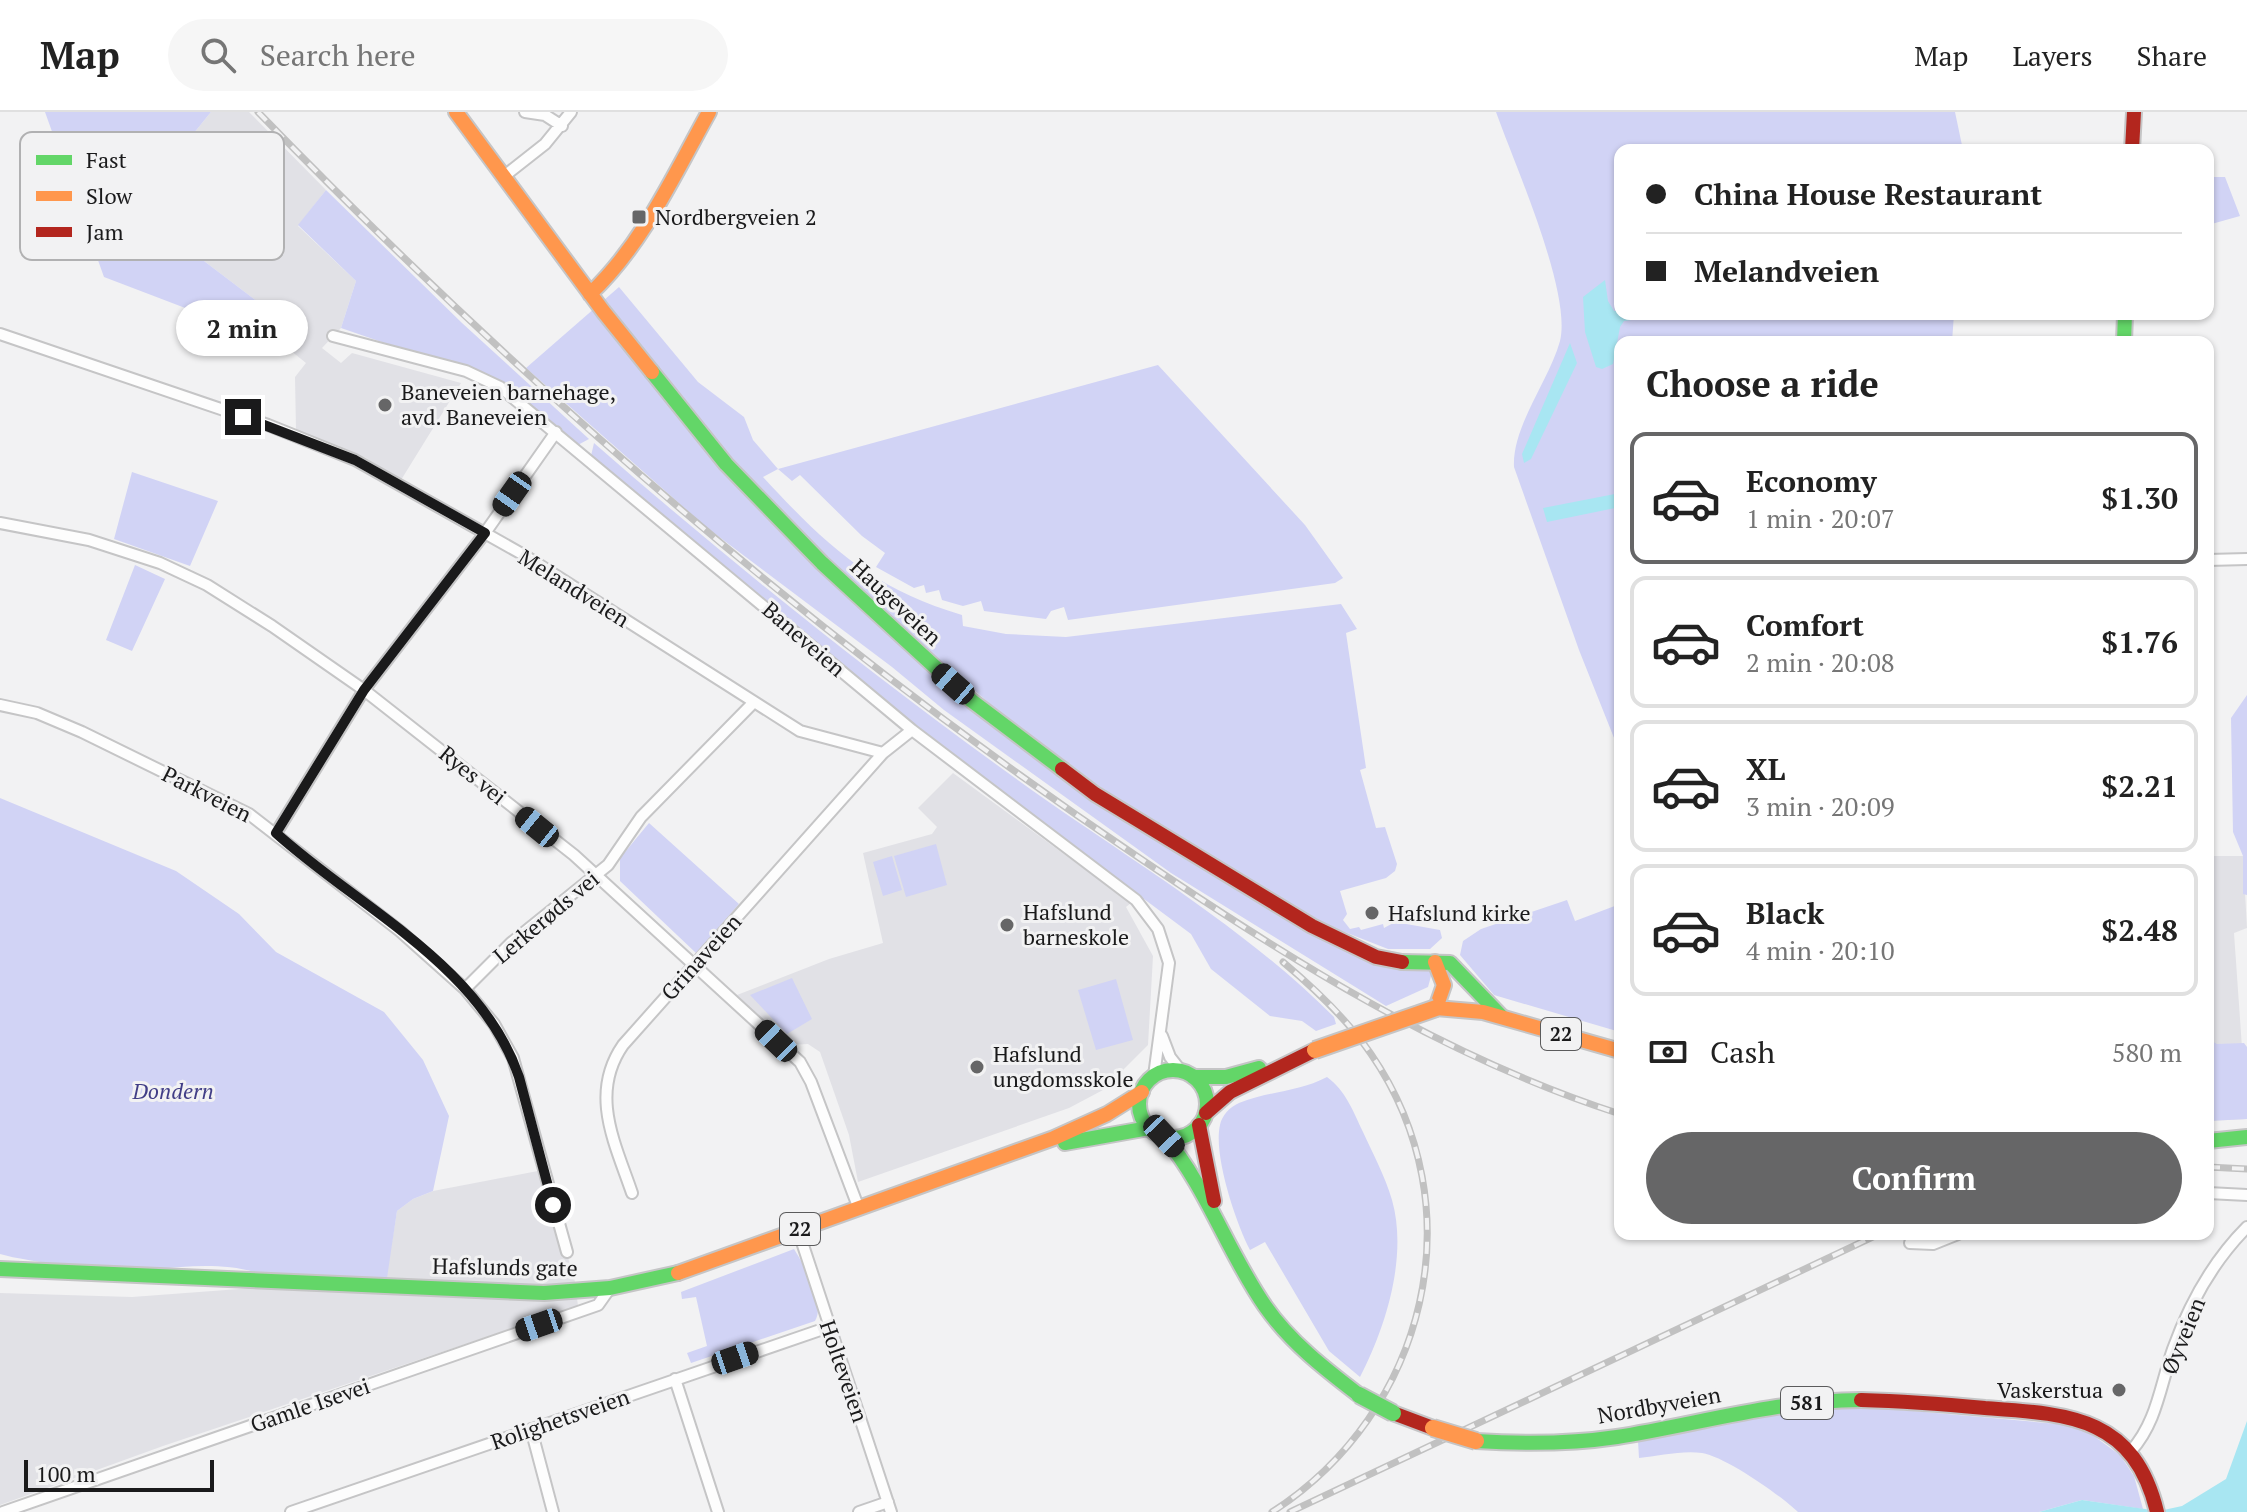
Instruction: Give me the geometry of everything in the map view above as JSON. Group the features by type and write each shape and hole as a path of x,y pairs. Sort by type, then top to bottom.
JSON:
{"main road":[{"name":"Haugeveien","path":"456,112 656,380 777,519 916,652 1014,734 1095,794 1312,926 1376,957 1408,963 1443,961 1454,966 1501,1016"},
{"path":"590,294 611,274 637,235 709,112"},
{"path":"2132,144 2134,112"},
{"path":"1435,962 1442,970 1446,984 1436,1008"},
{"name":"22","path":"1142,1092 1154,1076 1167,1071 1237,1074 1436,1008 1501,1016 1614,1049"},
{"name":"22","path":"1164,1136 1183,1136 1230,1092 1315,1050"},
{"path":"1187,1074 1205,1093 1202,1119"},
{"path":"1142,1092 1140,1111 1149,1128 1164,1136"},
{"name":"Hafslunds gate","path":"0,1269 544,1293 610,1288 670,1276 989,1163 1087,1124 1142,1092"},
{"name":"Nordbyveien","path":"1202,1119 1218,1218"},
{"name":"Hafslunds gate","path":"989,1163 1091,1136 1149,1128"},
{"name":"Nordbyveien","path":"1164,1136 1186,1163 1247,1277 1282,1327 1304,1351 1359,1395 1393,1413 1476,1441 1528,1445 1621,1436 1778,1405 1861,1399 2024,1410 2073,1417 2101,1428 2131,1451 2149,1483 2157,1510"},
{"path":"2214,1140 2247,1137"}],"street":[{"path":"525,112 545,115 562,126"},
{"path":"503,177 537,152 571,112"},
{"name":"Melandveien","path":"0,334 332,450 368,466 485,533 800,731 883,753"},
{"name":"Baneveien","path":"333,336 484,378 556,432 912,730 1136,900 1164,941 1169,963 1162,1036 1154,1076"},
{"path":"276,833 364,690 485,533 556,432"},
{"name":"Ryes vei","path":"0,523 113,547 179,571 235,601 364,690 597,875 804,1068 859,1209"},
{"path":"2214,560 2247,559"},
{"name":"Lerkerøds vei","path":"465,989 522,933 608,865 641,817 754,702"},
{"name":"Parkveien","path":"0,705 37,713 82,732 227,802 276,833 395,927 465,989 494,1024 513,1058 567,1252"},
{"path":"883,753 912,730"},
{"name":"Grinaveien","path":"632,1193 607,1120 607,1077 623,1045 883,753"},
{"path":"1162,1036 1170,1057 1187,1074"},
{"path":"2214,1193 2247,1195"},
{"name":"Øyveien","path":"2131,1451 2151,1425 2173,1349 2212,1270 2247,1227"},
{"name":"Holteveien","path":"798,1230 889,1507"},
{"path":"1910,1243 1933,1244 1943,1240"},
{"name":"Gamle Isevei","path":"3,1512 598,1305 610,1288"},
{"name":"Rolighetsveien","path":"291,1512 829,1327"},
{"path":"675,1379 718,1512"},
{"path":"531,1429 553,1512"},
{"path":"859,1512 889,1507"}],"shaded area":[{"path":"211,112 249,112 269,132 195,132"},
{"path":"284,147 326,190 298,226 356,281 341,328 322,348 341,363 352,353 461,383 401,480 366,458 296,430 295,377 306,363 285,346 288,325 203,260 284,260"},
{"path":"1605,280 1614,320 1631,320 1624,321 1618,336 1614,336 1613,364 1602,369 1596,367 1585,332 1583,297"},
{"path":"1570,343 1577,363 1531,459 1524,463 1522,454"},
{"path":"1614,494 1614,508 1547,522 1543,508"},
{"path":"953,773 1131,903 1126,907 1153,956 1148,1045 1103,1090 1069,1108 858,1182 849,1135 820,1052 808,1044 789,1045 737,995 829,959 883,943 863,853 932,834 937,827 918,808"},
{"path":"2214,856 2243,856 2247,928 2234,933 2247,1119 2214,1121"},
{"path":"543,1170 575,1282 578,1306 163,1446 0,1505 0,1293 132,1297 386,1278 397,1211 413,1199 433,1191"},
{"path":"2247,1421 2247,1512 2039,1512 2082,1500 2159,1511 2182,1506 2226,1479"}],"green space":[{"path":"45,112 211,112 195,132 52,132"},
{"path":"1496,112 1955,112 1962,144 1614,144 1614,320 1954,320 1952,336 1614,336 1614,738 1514,467 1519,436 1560,341 1558,292 1527,194"},
{"path":"2214,177 2225,177 2240,216 2214,223"},
{"path":"326,190 462,323 589,439 574,447 515,399 466,371 341,328 356,281 298,225"},
{"path":"98,260 203,260 288,325 285,346 104,277"},
{"path":"619,287 698,382 744,417 753,440 778,469 763,477 808,523 852,561 901,592 962,615 963,626 1006,634 1066,637 1341,604 1357,629 1346,633 1366,768 1360,770 1376,828 1385,827 1397,864 1395,871 1386,878 1340,891 1347,914 1343,920 1350,929 1359,927 1361,930 1383,924 1384,928 1395,922 1440,930 1442,938 1430,949 1388,949 1319,922 1106,791 997,710 777,519 1052,764 1346,944 1435,962 1428,987 1386,1006 1171,873 944,710 706,527 526,368"},
{"path":"1158,365 1305,525 1343,578 1335,583 1068,620 1064,607 1051,611 1046,619 984,611 981,601 963,606 942,600 939,590 926,593 924,585 914,588 876,567 885,553 862,536 800,475 792,481 778,469"},
{"path":"594,443 853,657 1015,778 1260,951 1334,1017 1336,1024 1316,1031 1302,1021 1270,1016 1211,969 1191,934 1144,899 1136,900 1012,807 590,460"},
{"path":"132,472 218,501 190,566 114,539"},
{"path":"135,565 165,579 132,651 106,640"},
{"path":"2247,695 2247,895 2243,894 2243,856 2233,832 2231,718"},
{"name":"Dondern","path":"0,798 176,871 239,914 276,952 384,1012 423,1060 449,1116 433,1191 413,1199 397,1211 387,1278 255,1272 218,1266 140,1270 100,1268 0,1254"},
{"path":"649,823 739,904 696,953 620,881 620,858"},
{"path":"936,844 947,885 906,897 894,856"},
{"path":"892,856 902,890 883,896 873,862"},
{"path":"1567,900 1575,921 1614,906 1614,1030 1494,995 1460,955 1463,941 1481,929"},
{"path":"792,978 812,1019 787,1034 750,995"},
{"path":"1116,979 1133,1040 1096,1050 1078,990"},
{"path":"2214,1042 2244,1043 2247,1047 2247,1119 2214,1121"},
{"path":"1327,1077 1344,1095 1356,1117 1386,1182 1396,1222 1396,1267 1392,1291 1378,1336 1360,1377 1329,1351 1265,1242 1250,1250 1238,1223 1220,1153 1220,1125 1233,1107 1250,1099 1306,1086"},
{"path":"794,1249 816,1295 818,1313 815,1321 691,1363 687,1353 707,1346 696,1297 682,1299 681,1292"},
{"path":"1857,1406 2080,1426 2120,1455 2134,1476 2143,1509 2082,1500 2039,1512 1798,1512 1752,1478 1712,1456 1687,1452 1639,1458 1638,1441 1788,1411"}],"railway":[{"path":"258,112 278,132"},
{"path":"284,138 464,315 678,507 789,599 1019,774 1253,933 1370,1003 1492,1064 1614,1112"},
{"path":"1272,1512 1325,1470 1368,1420 1399,1364 1419,1303 1427,1240 1422,1176 1404,1114 1362,1041 1330,1005 1283,962"},
{"path":"2214,1167 2247,1169"},
{"path":"1290,1512 1866,1240"}],"traffic: fast":[{"path":"2124,336 2125,320"},
{"path":"652,372 726,464 822,563 972,701 1062,769"},
{"path":"1402,962 1450,963 1501,1016"},
{"path":"1193,1077 1226,1077 1259,1068"},
{"path":"1173,1070 1197,1080 1207,1104 1197,1128 1173,1138 1149,1128 1139,1104 1149,1080 1173,1070"},
{"path":"1065,1143 1149,1128"},
{"path":"1164,1136 1193,1177 1265,1306 1309,1354 1359,1395"},
{"path":"2214,1140 2247,1137"},
{"path":"0,1269 544,1293 610,1288 678,1273"},
{"path":"1359,1395 1393,1413"},
{"path":"1476,1441 1546,1443 1599,1439 1769,1408 1861,1400"}],"traffic: slow":[{"path":"456,112 603,311 652,372"},
{"path":"590,294 642,231 709,112"},
{"path":"1435,962 1444,985 1436,1008"},
{"path":"1436,1008 1483,1012 1614,1049"},
{"path":"1315,1050 1436,1008"},
{"path":"678,1273 1054,1138 1107,1114 1142,1092"},
{"path":"1433,1428 1476,1441"}],"traffic: jam":[{"path":"2132,144 2134,112"},
{"path":"1062,769 1095,794 1312,926 1376,957 1402,962"},
{"path":"1206,1113 1230,1092 1315,1050"},
{"path":"1199,1125 1214,1201"},
{"path":"1861,1400 2044,1413 2094,1426 2114,1438 2132,1456 2146,1480 2157,1512"},
{"path":"1393,1413 1433,1428"}],"place":[{"name":"Nordbergveien 2","path":"639,217"},
{"name":"Baneveien barnehage, avd. Baneveien","path":"385,405"},
{"name":"Hafslund kirke","path":"1372,913"},
{"name":"Hafslund barneskole","path":"1007,925"},
{"name":"Hafslund ungdomsskole","path":"977,1067"},
{"name":"Vaskerstua","path":"2119,1390"}],"route":[{"path":"243,417 355,460 485,533 364,690 276,833 422,950 465,989 494,1024 513,1058 553,1205"}]}
